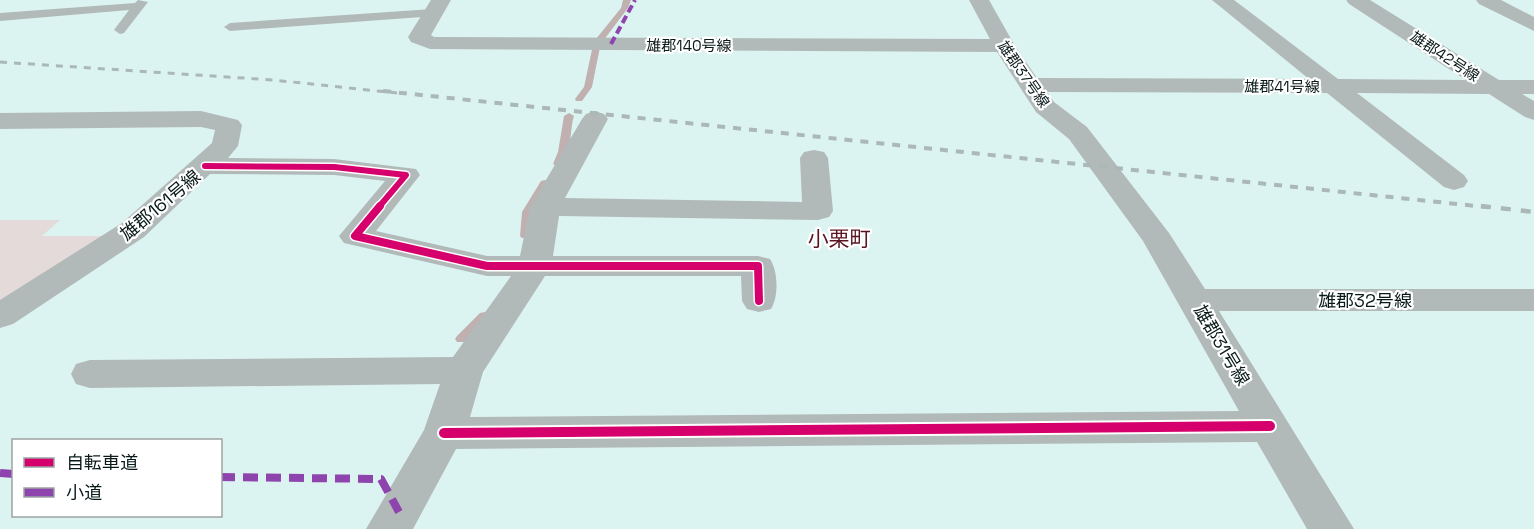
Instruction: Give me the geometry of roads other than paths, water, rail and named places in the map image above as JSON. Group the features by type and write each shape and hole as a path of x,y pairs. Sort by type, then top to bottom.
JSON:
{"street":[{"name":"雄郡37号線","path":"979,0 1004,46 1045,107 1078,133 1102,167"},
{"path":"1222,0 1454,180"},
{"name":"雄郡42号線","path":"1356,0 1534,112"},
{"path":"1486,0 1534,25"},
{"name":"雄郡140号線","path":"436,7 419,37 430,43 1004,46"},
{"name":"雄郡41号線","path":"1030,85 1534,87"},
{"name":"雄郡161号線","path":"0,121 201,119 229,125 225,146 134,230 0,316"},
{"path":"389,529 444,433 464,370 535,266 545,207 595,119"},
{"path":"545,207 818,211 814,158"},
{"path":"205,166 334,167 406,175 355,236 487,266 758,266 759,301"},
{"name":"雄郡31号線","path":"1102,167 1158,240 1331,529"},
{"name":"雄郡32号線","path":"1195,300 1534,300"},
{"path":"90,374 464,370"},
{"path":"444,433 1270,426"}],"lane":[{"path":"0,17 141,3"},
{"path":"120,30 141,3"},
{"path":"230,27 436,7"}],"waterway":[{"path":"600,39 624,8 627,0"},
{"path":"579,99 588,87 596,47"},
{"path":"558,164 563,152 569,116"},
{"path":"526,236 528,212 545,183"},
{"path":"462,339 485,316"}],"railway":[{"path":"0,62 273,80 397,93"},
{"path":"383,91 1495,208"},
{"path":"1481,206 1534,212"}],"district":[{"name":"小栗町","path":"839,238"}]}
